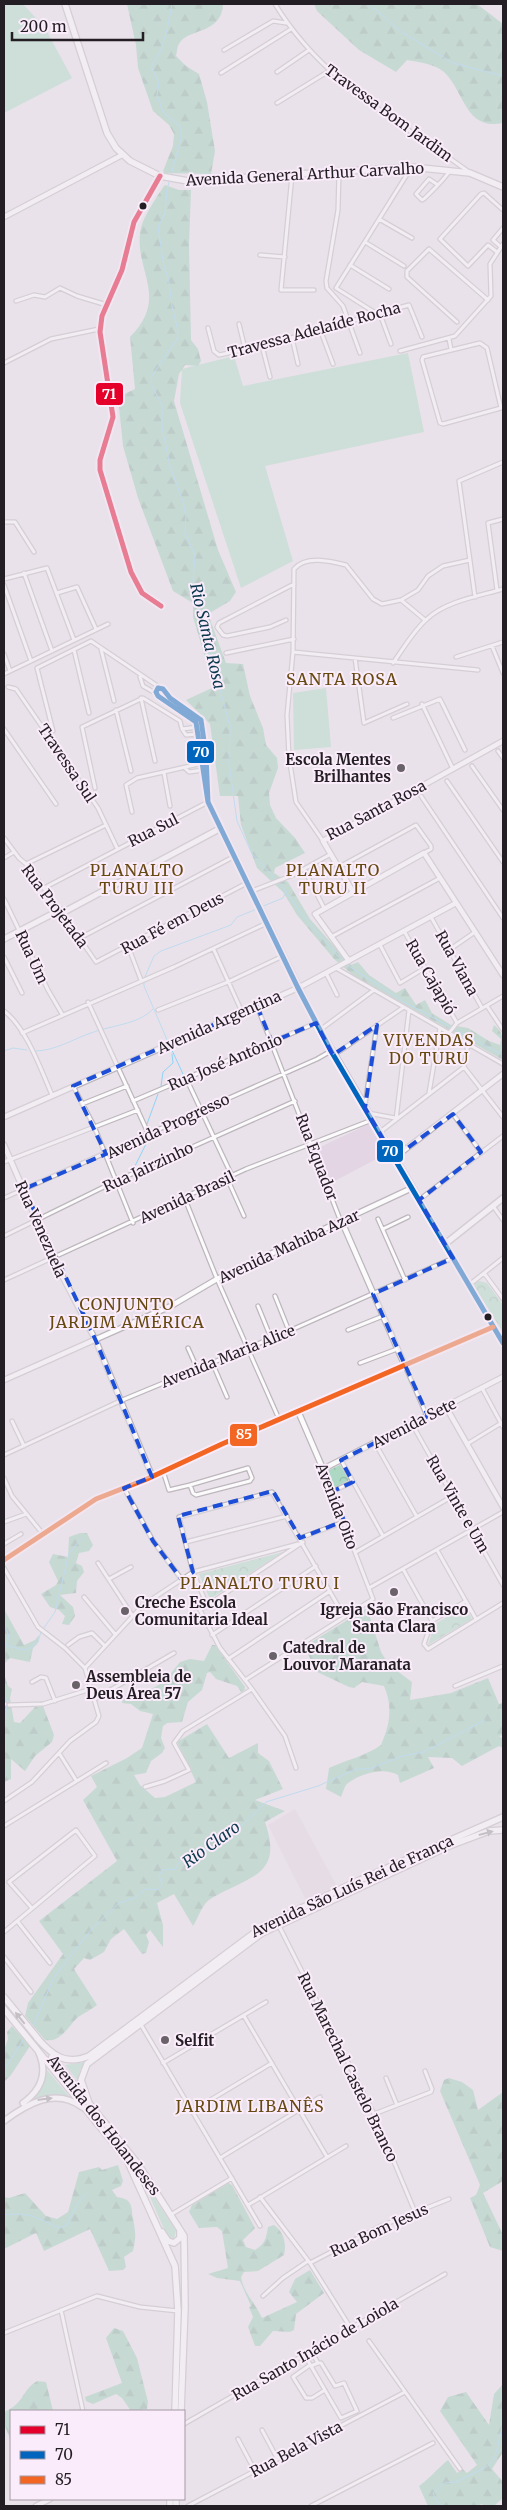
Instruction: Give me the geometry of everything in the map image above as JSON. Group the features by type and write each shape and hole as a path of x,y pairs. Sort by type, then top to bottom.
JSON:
{"main road":[{"name":"Avenida General Arthur Carvalho","path":"65,4 108,133 122,155 162,177 176,180 412,167 470,173 503,187"},
{"path":"4,939 221,828 298,988 332,1053 503,1344"},
{"path":"444,1244 503,1198"},
{"path":"4,1560 91,1501 152,1476 260,1424 279,1420 493,1327"},
{"name":"Avenida São Luís Rei de França","path":"37,2038 51,2054 62,2060 77,2060 89,2056 262,1927 356,1882 503,1817"},
{"name":"Avenida São Luís Rei de França","path":"90,2103 82,2083 85,2067 246,1943 278,1924 449,1846 489,1831 503,1830"},
{"name":"Avenida dos Holandeses","path":"4,1997 138,2164 177,2223 184,2240 181,2410"},
{"name":"Avenida dos Holandeses","path":"4,2009 125,2157 176,2268 178,2311 175,2410"},
{"path":"4,2117 29,2098 40,2085 44,2068 35,2046"},
{"path":"4,2121 30,2102 48,2099 68,2100 89,2112"},
{"path":"133,2172 169,2242 175,2243 180,2238 177,2223"}],"street":[{"name":"Travessa Bom Jardim","path":"275,4 291,29 329,71 370,103 470,173"},
{"path":"224,50 273,21 287,23"},
{"path":"221,72 291,29"},
{"path":"277,72 309,50"},
{"path":"277,103 329,71"},
{"path":"4,217 122,155"},
{"path":"374,312 336,288 412,167"},
{"path":"438,185 429,179 416,194 423,200 438,185 450,170"},
{"path":"339,171 338,210 326,281 328,288 341,302 351,322 360,353"},
{"path":"292,174 281,290 314,290"},
{"path":"161,606 142,594 131,572 100,470 100,460 114,417 99,329 107,304 122,270 134,222 162,177"},
{"path":"503,210 484,193 480,194 440,239 468,266 503,228"},
{"path":"379,219 412,238"},
{"path":"400,351 455,336 488,300 492,292 490,264 502,245 493,240"},
{"path":"365,242 404,266"},
{"path":"488,245 497,252"},
{"path":"457,322 407,277 407,271 429,249 488,300"},
{"path":"260,254 285,257"},
{"path":"350,265 389,289"},
{"path":"16,301 34,295 45,297 60,288 77,296 107,304"},
{"name":"Travessa Adelaíde Rocha","path":"208,328 215,353 219,354 262,346 409,305 422,337"},
{"path":"380,314 391,344"},
{"path":"239,324 245,349"},
{"path":"4,363 51,339 99,329"},
{"path":"320,329 333,364"},
{"path":"292,338 298,364"},
{"path":"449,339 451,349"},
{"path":"480,343 485,345 502,406 500,410 442,424 438,420 422,360 426,356 451,349 480,343"},
{"path":"262,346 270,377"},
{"path":"475,597 459,481 503,462"},
{"path":"497,590 488,523 503,519"},
{"path":"4,522 15,522 34,552"},
{"path":"286,620 266,628 227,636 223,635 217,627 219,622 294,584 294,569 299,564 324,561 350,568 378,604 401,600 418,590 424,580 434,571 470,560"},
{"path":"4,578 47,567 74,640"},
{"path":"24,573 52,651"},
{"name":"Rua Santa Rosa","path":"294,584 294,639 287,715 292,786 299,808 324,841 503,741"},
{"path":"4,585 31,661"},
{"path":"57,593 77,587 96,629"},
{"path":"393,662 425,620 447,607 503,588"},
{"path":"401,600 425,620"},
{"path":"4,674 108,624"},
{"path":"226,652 294,639"},
{"path":"53,731 37,668 91,641 140,677 160,688 170,698 197,715 202,723 208,802"},
{"path":"456,657 503,642"},
{"path":"492,646 503,673"},
{"path":"101,649 114,700"},
{"path":"74,650 89,713"},
{"path":"293,652 478,670"},
{"path":"4,654 10,671"},
{"path":"355,658 363,721 366,724 408,704"},
{"path":"140,677 146,689 195,720 198,727 208,802 221,828"},
{"path":"146,689 151,683"},
{"name":"Travessa Sul","path":"8,687 16,688 98,808 118,848"},
{"path":"156,694 160,688"},
{"path":"141,698 180,721 186,735 199,734"},
{"path":"95,788 81,728 141,698"},
{"path":"141,698 155,761"},
{"path":"393,718 436,698 442,700 465,750"},
{"path":"422,704 452,769"},
{"path":"116,710 132,771"},
{"path":"182,729 198,727"},
{"path":"4,729 56,804"},
{"path":"498,751 503,758"},
{"path":"132,812 126,784 137,778 203,763"},
{"path":"472,766 503,810"},
{"path":"185,768 189,772 204,770"},
{"path":"164,772 170,806"},
{"path":"447,781 503,862"},
{"path":"421,796 503,918"},
{"name":"Rua Sul","path":"44,888 208,802"},
{"path":"26,864 106,825"},
{"path":"338,867 416,825 431,847 424,853 316,913 314,916 349,962"},
{"name":"Rua Projetada","path":"4,838 44,888 96,961"},
{"path":"324,841 353,892"},
{"path":"4,858 14,852"},
{"path":"424,853 503,976"},
{"path":"252,892 304,869 331,854"},
{"path":"80,938 235,856"},
{"path":"304,869 324,908"},
{"path":"331,937 440,878"},
{"name":"Rua Fé em Deus","path":"96,961 248,883"},
{"name":"Rua Um","path":"4,899 48,990 62,1014"},
{"name":"Avenida Argentina","path":"4,1117 298,988 456,903"},
{"name":"Rua Viana","path":"431,917 482,1008"},
{"path":"22,1032 88,1002 214,950 267,923"},
{"name":"Rua Cajapió","path":"404,931 456,1024"},
{"path":"449,950 475,932"},
{"path":"380,945 398,981 401,983 425,968"},
{"path":"128,946 141,980"},
{"path":"214,950 242,1012"},
{"path":"158,1010 228,982 283,956"},
{"path":"4,957 22,992"},
{"path":"338,967 374,990 503,1064"},
{"path":"326,973 337,995"},
{"path":"320,1031 374,990"},
{"path":"450,1032 456,1024 503,996"},
{"path":"88,1002 149,1135"},
{"name":"Rua Equador","path":"257,1006 342,1222 428,1416"},
{"path":"486,1006 503,1030"},
{"name":"Avenida Progresso","path":"4,1198 332,1053 404,1007"},
{"path":"395,1119 409,1010"},
{"path":"4,1011 12,1018 22,1032 52,1095"},
{"name":"Rua José Antônio","path":"133,1101 316,1023"},
{"path":"377,1025 366,1111 395,1119"},
{"path":"429,1094 440,1028"},
{"path":"379,1133 464,1067 468,1044"},
{"path":"464,1067 503,1117"},
{"path":"394,1158 503,1074"},
{"path":"186,1078 232,1176"},
{"path":"72,1086 94,1126 133,1223"},
{"path":"82,1104 127,1086"},
{"name":"Rua Jairzinho","path":"4,1236 37,1218 213,1136 295,1101"},
{"path":"4,1162 138,1110"},
{"path":"453,1114 482,1152"},
{"name":"Avenida Brasil","path":"4,1280 133,1223 227,1178 372,1120"},
{"path":"419,1200 503,1136"},
{"name":"Rua Venezuela","path":"4,1145 53,1258 96,1341 152,1476"},
{"path":"227,1178 244,1216"},
{"name":"Avenida Mahiba Azar","path":"4,1380 96,1341 182,1301 217,1279 412,1188"},
{"path":"185,1199 217,1279 279,1420"},
{"path":"493,1206 503,1220"},
{"path":"383,1229 408,1217"},
{"path":"378,1219 405,1280"},
{"name":"Avenida Maria Alice","path":"4,1455 120,1401 289,1331 453,1258"},
{"path":"469,1285 503,1258"},
{"path":"484,1273 503,1299"},
{"path":"275,1296 289,1331"},
{"path":"258,1306 271,1338"},
{"path":"348,1330 383,1316"},
{"path":"188,1348 197,1368"},
{"path":"360,1363 397,1348"},
{"path":"212,1362 227,1397"},
{"name":"Avenida Sete","path":"324,1469 503,1377"},
{"path":"467,1444 503,1424 482,1388"},
{"path":"446,1407 503,1507"},
{"name":"Avenida Oito","path":"298,1411 324,1469 373,1598 344,1616"},
{"path":"12,1421 24,1446"},
{"name":"Rua Vinte e Um","path":"412,1424 503,1584"},
{"path":"376,1443 417,1517"},
{"path":"341,1460 383,1536"},
{"path":"162,1471 169,1490 245,1468 249,1469 252,1478 196,1495 192,1493 190,1485"},
{"path":"4,1478 12,1496 44,1534"},
{"path":"332,1491 353,1482"},
{"path":"124,1488 153,1541 182,1580"},
{"path":"207,1605 193,1572 179,1517 270,1492 275,1495 344,1616 245,1680"},
{"path":"356,1552 453,1496"},
{"path":"369,1588 503,1512"},
{"path":"4,1522 26,1514"},
{"path":"186,1542 287,1516"},
{"path":"300,1538 344,1522"},
{"path":"4,1544 21,1534"},
{"path":"85,1668 132,1615 148,1601 193,1572 303,1542"},
{"path":"296,1768 285,1736 228,1659 212,1635 200,1611 303,1542"},
{"path":"437,1550 476,1619"},
{"path":"98,1563 132,1615"},
{"path":"212,1635 316,1566"},
{"path":"4,1568 38,1627 65,1648 85,1668 99,1712 98,1720 70,1741 32,1782 4,1801"},
{"path":"109,1579 131,1568"},
{"path":"403,1569 432,1621"},
{"path":"228,1659 330,1591"},
{"path":"84,1597 115,1634"},
{"path":"466,1601 432,1621 424,1644 428,1649 503,1603"},
{"path":"68,1645 79,1637 92,1633 105,1646"},
{"path":"95,1699 174,1653"},
{"path":"455,1686 503,1666"},
{"path":"32,1682 41,1677 46,1678 55,1701"},
{"path":"6,1704 31,1705 55,1701 91,1689"},
{"path":"145,1787 165,1782 189,1770 174,1743 176,1738 183,1731 252,1689"},
{"path":"59,1753 76,1780"},
{"path":"4,1826 106,1763"},
{"path":"4,1932 95,1856 77,1831 9,1882 31,1908"},
{"path":"18,1922 50,1963"},
{"name":"Rua Marechal Castelo Branco","path":"278,1924 374,2114 415,2212"},
{"path":"4,1957 30,1992"},
{"path":"164,2063 266,2002"},
{"path":"244,2016 327,2157"},
{"path":"140,2023 260,2226"},
{"path":"192,2111 272,2064"},
{"path":"374,2114 431,2092 432,2089 425,2072"},
{"path":"386,2078 397,2105"},
{"path":"220,2158 320,2097"},
{"path":"248,2205 346,2146"},
{"path":"172,2214 232,2178"},
{"path":"260,2197 309,2262 350,2327"},
{"name":"Rua Bom Jesus","path":"263,2296 283,2278 309,2262 363,2235 449,2199"},
{"name":"Rua Santo Inácio de Loiola","path":"185,2423 445,2274"},
{"path":"4,2333 97,2296 140,2308 178,2311"},
{"path":"61,2310 83,2410"},
{"path":"369,2341 460,2469"},
{"path":"304,2354 341,2418 358,2410 344,2383 335,2386 311,2351"},
{"path":"318,2362 293,2377 306,2398 312,2398 325,2390"},
{"name":"Rua Bela Vista","path":"188,2506 405,2392"},
{"path":"262,2430 277,2458"},
{"path":"238,2439 254,2471"},
{"path":"311,2506 389,2467 433,2442"},
{"path":"36,2506 48,2500"}],"highlighted area":[{"path":"257,1006 272,1042 316,1023 333,1055 377,1025 365,1108 394,1158 453,1114 481,1152 419,1200 453,1258 373,1294 428,1416 341,1460 353,1482 333,1491 344,1521 300,1538 273,1491 178,1516 193,1572 182,1580 153,1541 124,1488 152,1477 96,1341 24,1189 106,1154 73,1086"}],"shaded area":[{"path":"369,1124 386,1154 331,1183 318,1148"},
{"path":"295,1809 338,1888 307,1902 268,1825"}],"green space":[{"path":"4,4 23,4 45,28 72,78 4,113"},
{"path":"127,4 223,4 217,21 204,30 183,39 178,45 176,56 186,66 199,74 207,102 215,151 211,174 165,173 163,171 173,146 174,134 169,125 153,111 138,68 136,45"},
{"path":"314,4 477,4 503,24 503,123 490,124 473,116 451,80 436,67 407,60 396,72 359,50 317,11"},
{"path":"165,185 179,190 191,190 189,245 191,340 198,349 201,361 198,366 185,365 179,374 174,401 218,550 236,592 230,601 208,614 226,663 243,664 250,696 263,728 266,745 277,758 278,768 269,793 270,805 276,818 295,838 305,853 275,868 274,873 288,882 310,919 351,965 358,962 369,975 396,993 405,988 416,1005 425,1000 432,1013 451,1025 468,1028 489,1041 500,1045 501,1039 492,1031 494,1025 502,1036 503,1060 354,976 334,959 297,915 283,892 257,868 241,825 238,796 220,796 210,724 186,700 214,687 193,617 193,603 173,591 138,498 123,446 118,397 135,389 130,337 142,322 148,308 149,295 148,282 141,257 141,228 148,212"},
{"path":"408,353 424,432 265,466 293,561 241,588 180,403 182,369 234,356 243,386"},
{"path":"326,688 331,747 294,750 293,693"},
{"path":"479,1281 487,1283 503,1305 503,1332 475,1288 474,1284"},
{"path":"340,1465 349,1480 334,1488 327,1471"},
{"path":"80,1533 87,1533 93,1545 89,1551 79,1553 76,1563 82,1566 84,1572 77,1581 76,1593 60,1595 73,1607 75,1616 69,1625 62,1624 65,1616 59,1610 50,1607 41,1594 56,1585 58,1581 49,1562 53,1554 68,1557 69,1537"},
{"path":"283,1552 210,1599 199,1574"},
{"path":"465,1606 472,1619 428,1645 435,1624"},
{"path":"367,1608 381,1652 389,1665 412,1682 410,1700 451,1693 488,1678 499,1704 503,1703 503,1735 499,1736 503,1739 503,1748 499,1746 462,1766 452,1758 428,1757 434,1768 400,1783 398,1775 386,1771 366,1774 347,1784 341,1797 326,1789 329,1768 381,1745 387,1730 389,1701 384,1686 362,1682 354,1688 349,1687 315,1671 305,1646"},
{"path":"4,1609 24,1645 35,1640 39,1635 38,1643 33,1648 30,1662 10,1658 4,1664"},
{"path":"212,1645 215,1645 245,1687 244,1691 241,1692 237,1686 216,1679 210,1672 207,1673 202,1690 188,1702 182,1722 167,1723 163,1726 161,1738 165,1748 162,1753 151,1761 146,1773 134,1775 140,1785 155,1798 165,1797 196,1782 177,1742 207,1724 229,1758 258,1743 258,1753 269,1761 283,1789 255,1800 285,1811 265,1822 270,1840 270,1854 266,1864 250,1879 209,1900 193,1926 174,1894 157,1903 163,1925 163,1947 150,1930 146,1935 149,1942 146,1953 142,1954 124,1929 111,1939 104,1952 90,1960 84,1958 74,1969 97,2005 77,2018 59,2037 45,2040 25,2016 28,2003 63,1954 39,1921 117,1861 83,1800 97,1787 91,1776 127,1758 142,1748 153,1714 140,1711 131,1704 122,1703 123,1699 142,1694 164,1682 180,1662 190,1659 204,1661"},
{"path":"4,1674 8,1686 12,1689 10,1698 14,1722 20,1723 35,1707 43,1706 54,1735 52,1742 35,1756 25,1771 11,1759 11,1779 4,1782"},
{"path":"12,2026 30,2046 11,2075 4,2082 4,2050 8,2039 7,2032"},
{"path":"86,2062 80,2070 78,2081 65,2065"},
{"path":"47,2070 69,2097 56,2096 31,2100 41,2088"},
{"path":"449,2078 462,2082 473,2090 478,2110 503,2092 503,2181 483,2193 503,2235 503,2251 490,2247 470,2198 476,2195 480,2185 440,2091 444,2080"},
{"path":"132,2163 176,2231 174,2239 167,2236 144,2183"},
{"path":"118,2165 123,2181 121,2186 112,2190 117,2197 129,2201 135,2232 133,2251 124,2257 126,2267 123,2270 109,2271 90,2229 44,2251 36,2233 4,2249 4,2197 9,2198 25,2193 46,2216 57,2219 68,2212 79,2172 99,2167 102,2170"},
{"path":"228,2183 232,2185 255,2228 243,2240 246,2247 255,2250 261,2246 267,2235 268,2227 274,2225 282,2234 285,2242 284,2255 258,2271 244,2272 241,2277 244,2288 262,2318 297,2302 289,2292 295,2279 310,2270 324,2293 296,2314 294,2330 290,2332 273,2331 260,2346 255,2346 248,2327 253,2317 249,2307 251,2306 240,2281 217,2278 208,2274 228,2268 222,2231 217,2227 199,2228 189,2212 192,2205"},
{"path":"114,2328 123,2331 137,2358 148,2402 147,2409 130,2410 122,2398 116,2394 93,2404 86,2401 85,2397 122,2383 106,2338"},
{"path":"37,2381 46,2382 53,2410 10,2410 10,2439 4,2424 4,2412 16,2405"},
{"path":"503,2384 503,2452 492,2469 503,2482 503,2498 494,2506 484,2506 482,2504 477,2506 428,2506 419,2486 448,2460 457,2473 463,2469 467,2473 477,2465 440,2411 448,2397 466,2392 489,2425 494,2394"}],"waterway":[{"name":"Rio Santa Rosa","path":"171,175 181,138 181,127 163,112 157,95 159,83 151,67 160,52 172,4"},
{"path":"369,4 403,33 453,63 503,76"},
{"name":"Rio Santa Rosa","path":"170,179 167,189 165,213 158,227 178,331 177,339 152,376 151,384 162,405 162,427 170,466 183,502 186,516 185,532 195,556 193,581 198,609 230,726 229,764 237,821 252,854 282,886 301,913 343,962"},
{"path":"261,907 283,898 286,891"},
{"path":"168,1042 144,986 144,979 154,956 161,951 231,925 237,917 257,909"},
{"name":"Rio Santa Rosa","path":"346,964 406,1003 503,1055"},
{"path":"35,1051 57,1047 84,1035 132,1022 153,1009"},
{"path":"170,1046 183,1074"},
{"path":"4,1051 13,1048 27,1050"},
{"path":"161,1086 163,1072 173,1063 172,1054"},
{"path":"147,1124 158,1094"},
{"path":"133,1170 146,1144"},
{"path":"43,1629 55,1612 69,1553 82,1538"},
{"path":"4,1624 9,1636 4,1651"},
{"path":"7,1646 26,1650 38,1642 41,1632"},
{"path":"4,1694 7,1701 4,1734"},
{"name":"Rio Claro","path":"33,2027 54,1977 91,1930 119,1903 135,1898 145,1889 157,1890 162,1885 159,1875 162,1870 176,1869 178,1864 186,1858 212,1847 247,1821 266,1802 318,1786 356,1769 369,1769 402,1756 424,1752 485,1720"},
{"name":"Rio Claro","path":"4,2070 24,2039"},
{"path":"4,2215 27,2215 59,2228 67,2225 77,2204 86,2194"},
{"path":"439,2506 433,2493 444,2483 456,2482 488,2466 495,2457 503,2424"}],"transit line":[{"name":"71","path":"160,176 134,222 122,270 102,316 100,332 113,417 100,460 100,470 131,572 142,593 161,606"},
{"name":"70","path":"208,802 206,755 201,720 170,698 163,689 158,688 156,692 158,696 196,722 208,802 298,988 331,1051 503,1343"},
{"name":"85","path":"4,1560 96,1499 147,1479 222,1444 493,1327"}],"place":[{"name":"Escola Mentes Brilhantes","path":"401,768"},
{"name":"Igreja São Francisco Santa Clara","path":"394,1592"},
{"name":"Creche Escola Comunitaria Ideal","path":"125,1611"},
{"name":"Catedral de Louvor Maranata","path":"273,1656"},
{"name":"Assembleia de Deus Área 57","path":"76,1685"},
{"name":"Selfit","path":"165,2040"}],"district":[{"name":"SANTA ROSA","path":"342,679"},
{"name":"PLANALTO TURU III","path":"137,879"},
{"name":"PLANALTO TURU II","path":"333,879"},
{"name":"VIVENDAS DO TURU","path":"429,1049"},
{"name":"CONJUNTO JARDIM AMÉRICA","path":"127,1313"},
{"name":"PLANALTO TURU I","path":"260,1583"},
{"name":"JARDIM LIBANÊS","path":"250,2106"}]}
